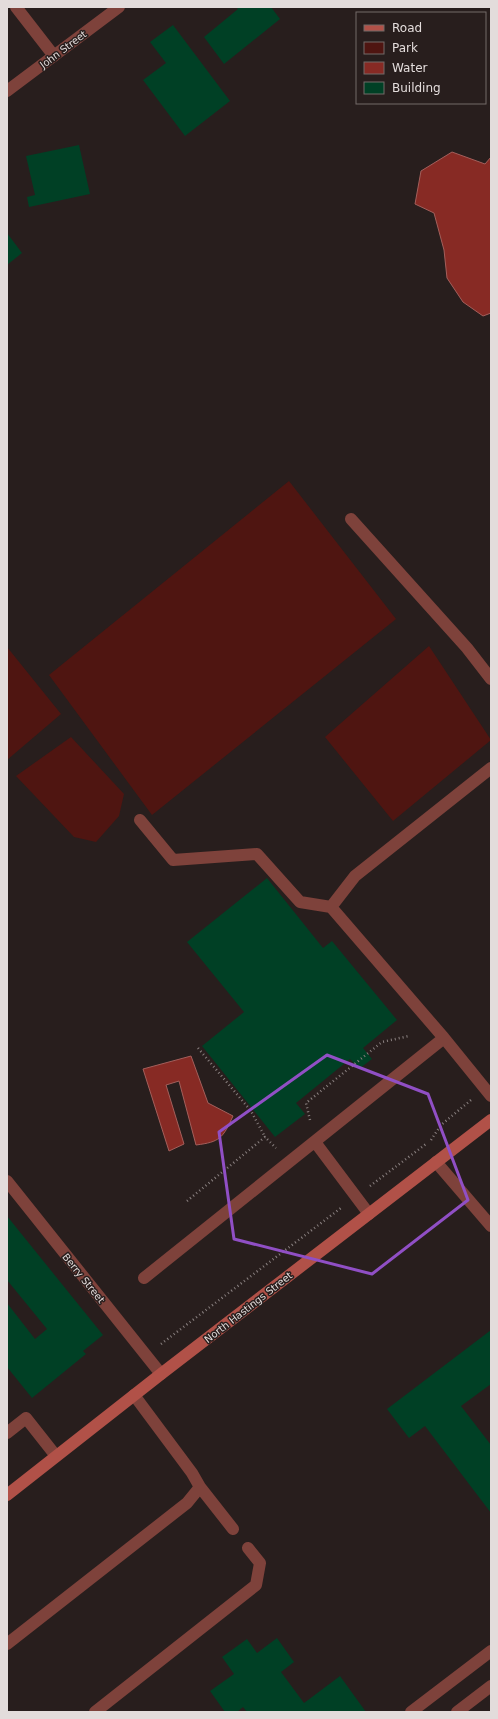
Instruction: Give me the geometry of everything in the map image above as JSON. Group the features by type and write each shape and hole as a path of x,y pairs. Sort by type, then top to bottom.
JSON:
{"street":[{"path":"16,7 54,56"},
{"name":"John Street","path":"7,91 119,7"},
{"path":"351,519 467,648 491,679"},
{"path":"331,907 355,876 491,768"},
{"path":"140,820 172,860 257,854 300,902 331,907 444,1038 491,1096"},
{"path":"144,1278 444,1038"},
{"name":"North Hastings Street","path":"7,1494 491,1120"},
{"path":"315,1142 369,1214"},
{"path":"436,1162 491,1226"},
{"name":"Berry Street","path":"7,1182 162,1374"},
{"path":"134,1395 233,1529"},
{"path":"7,1433 26,1418 56,1456"},
{"path":"7,1644 187,1503 200,1486"},
{"path":"95,1712 256,1585 260,1563 248,1548"},
{"path":"411,1712 491,1652"},
{"path":"457,1712 491,1686"}],"path":[{"path":"307,1123 310,1120 306,1103 382,1042 409,1036"},
{"path":"198,1048 251,1111 265,1137 277,1149 282,1144"},
{"path":"161,1344 432,1140 441,1125 474,1097"},
{"path":"187,1201 265,1137"}],"highlighted area":[{"path":"327,1055 428,1094 468,1200 372,1274 234,1239 219,1132"}],"green space":[{"path":"289,481 396,619 152,815 49,675"},
{"path":"429,646 491,740 393,821 325,737"},
{"path":"7,647 61,714 7,760"},
{"path":"71,737 124,794 119,816 96,842 74,837 16,776"}],"water":[{"path":"452,152 485,164 491,157 491,313 483,316 463,302 447,278 444,250 434,213 415,204 421,171"},
{"path":"191,1056 208,1103 233,1116 220,1138 196,1145 179,1081 166,1085 184,1144 169,1151 143,1069"}],"building":[{"path":"236,7 271,7 280,19 224,64 204,37 238,9"},
{"path":"173,25 230,101 185,136 143,80 166,63 150,42"},
{"path":"79,145 90,194 29,207 27,197 35,195 26,156"},
{"path":"7,233 22,253 7,265"},
{"path":"267,878 323,948 332,941 397,1020 363,1048 372,1059 359,1069 350,1059 296,1103 305,1114 275,1137 202,1046 244,1012 187,942"},
{"path":"7,1216 103,1335 83,1351 86,1354 32,1398 7,1367 7,1303 35,1339 47,1329 7,1280"},
{"path":"491,1330 491,1384 461,1406 491,1445 491,1513 425,1426 409,1438 387,1409"},
{"path":"277,1638 294,1662 281,1672 304,1703 340,1676 366,1712 247,1712 243,1707 237,1712 225,1712 210,1691 234,1674 222,1657 247,1639 257,1653"}]}
